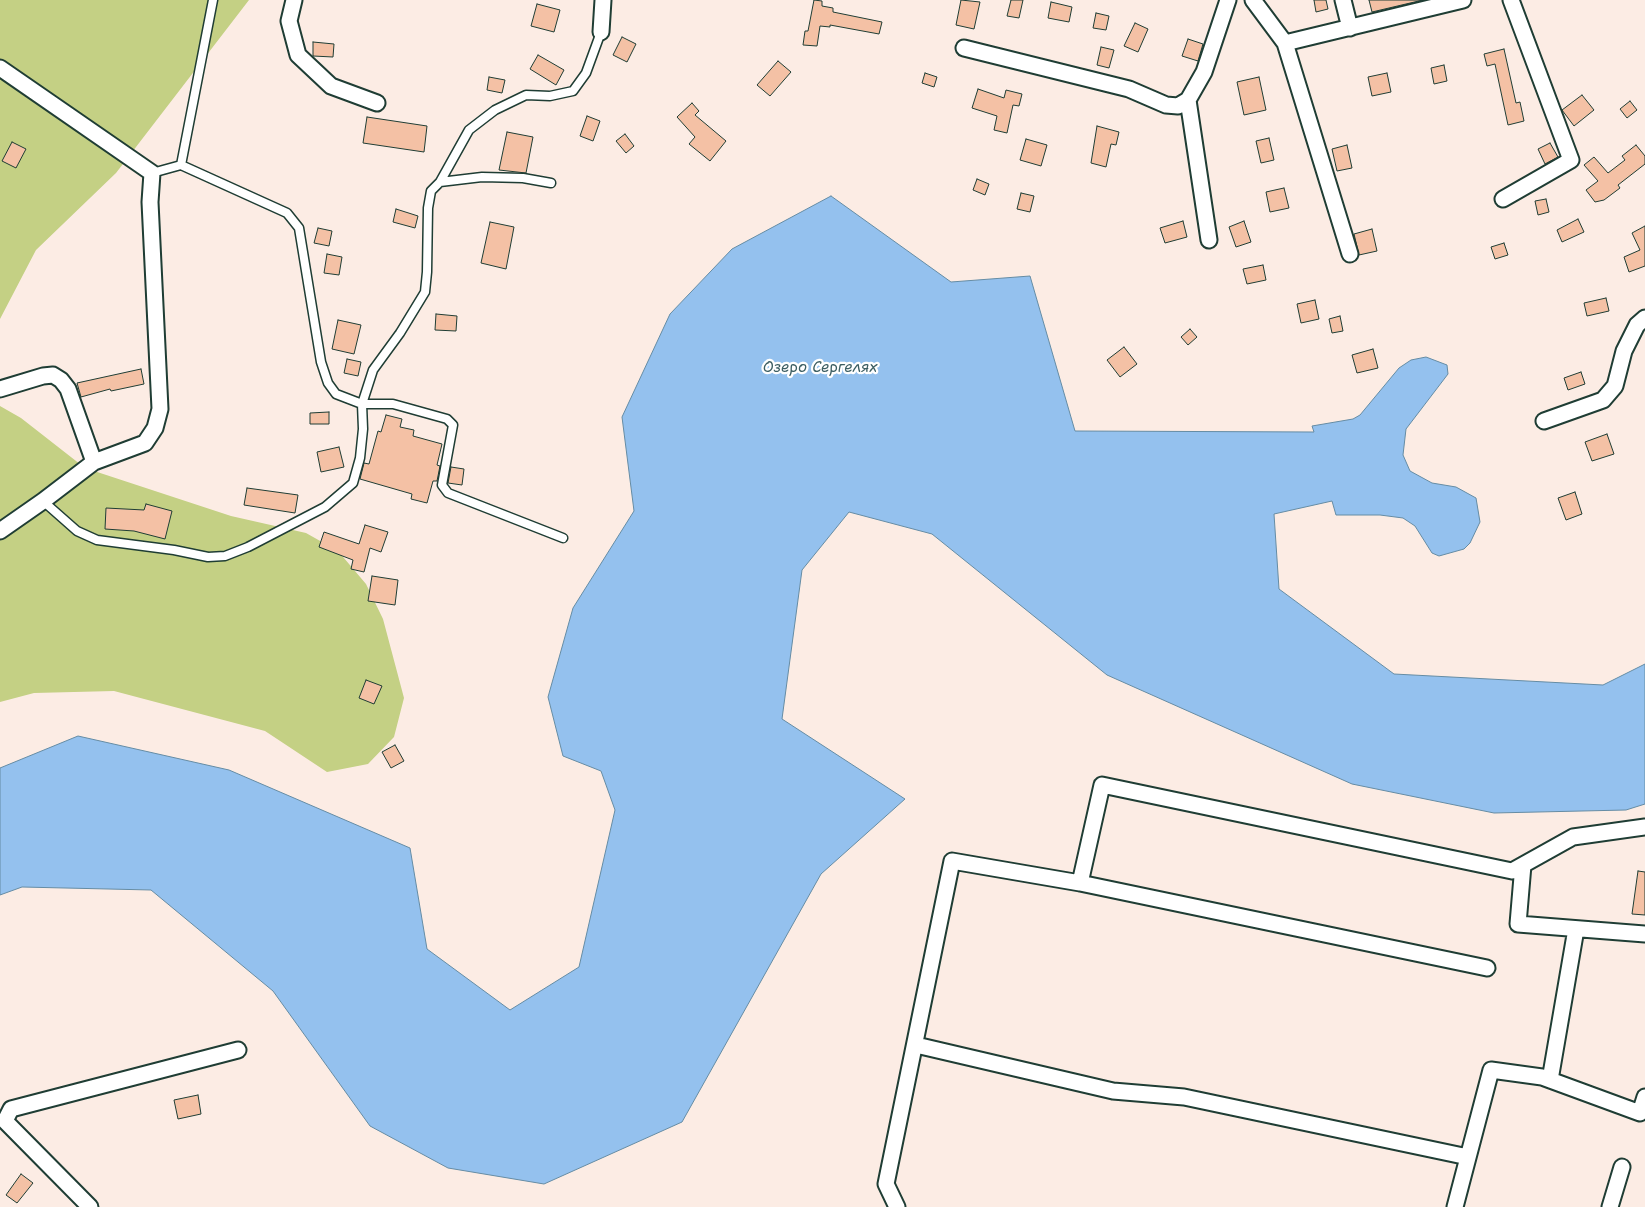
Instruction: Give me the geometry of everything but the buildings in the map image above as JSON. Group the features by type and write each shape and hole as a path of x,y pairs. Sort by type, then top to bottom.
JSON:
{"street":[{"path":"294,0 290,21 298,55 331,86 376,103"},
{"path":"601,32 603,0"},
{"path":"964,48 1129,89 1166,105 1178,106 1188,100 1204,72 1228,0"},
{"path":"1253,0 1285,43 1350,254"},
{"path":"1343,0 1350,28"},
{"path":"1285,43 1443,3 1463,0"},
{"path":"1503,199 1571,160 1512,0"},
{"path":"0,68 152,173 150,202 160,409 155,428 145,442 94,462 0,531"},
{"path":"1188,100 1209,240"},
{"path":"1544,421 1603,400 1615,386 1624,351 1637,325 1645,318"},
{"path":"0,389 43,376 53,376 61,380 68,389 94,462"},
{"path":"1080,882 1102,785 1512,871 1572,837 1645,826"},
{"path":"897,1207 886,1184 916,1045 952,861 1080,882 1486,968"},
{"path":"1523,865 1518,924 1645,934"},
{"path":"1550,1080 1576,929"},
{"path":"916,1045 1114,1091 1184,1097 1468,1157"},
{"path":"90,1207 5,1121 11,1109 238,1050"},
{"path":"1455,1207 1491,1070 1550,1080 1640,1113 1645,1097"},
{"path":"1610,1207 1622,1167"}],"lane":[{"path":"181,165 213,0"},
{"path":"43,501 77,531 97,540 208,557 225,556 248,547 325,507 353,484 361,448 363,429 362,404 374,370 405,326 425,292 428,272 428,208 431,191 440,182 469,130 494,110 526,95 550,96 573,91 586,73 601,32"},
{"path":"152,173 181,165 288,214 298,228 321,362 328,383 336,394 362,404 393,404 447,418 453,425 442,485 448,493 563,538"},
{"path":"440,182 482,177 523,178 551,183"}],"green space":[{"path":"0,0 249,0 116,173 36,250 0,319"},
{"path":"0,406 21,418 85,468 231,516 306,533 338,551 366,584 383,619 404,698 394,737 368,764 327,772 265,731 114,691 34,693 0,702"}],"water":[{"name":"Озеро Сергелях","path":"831,196 951,282 1030,276 1075,431 1314,432 1312,426 1353,419 1360,415 1399,368 1411,360 1426,357 1447,365 1448,374 1406,429 1403,455 1410,471 1432,483 1456,487 1476,498 1480,522 1470,543 1464,549 1439,556 1432,553 1415,526 1403,518 1380,515 1336,515 1332,501 1274,514 1279,589 1394,674 1603,685 1645,664 1645,804 1626,810 1494,813 1352,784 1107,675 932,534 849,512 802,570 782,719 905,799 821,874 682,1122 544,1184 448,1168 370,1126 273,991 151,890 22,887 0,895 0,768 78,736 229,770 410,848 427,949 510,1010 579,967 615,810 601,771 563,756 548,697 573,608 634,511 622,417 670,314 732,249"}]}
